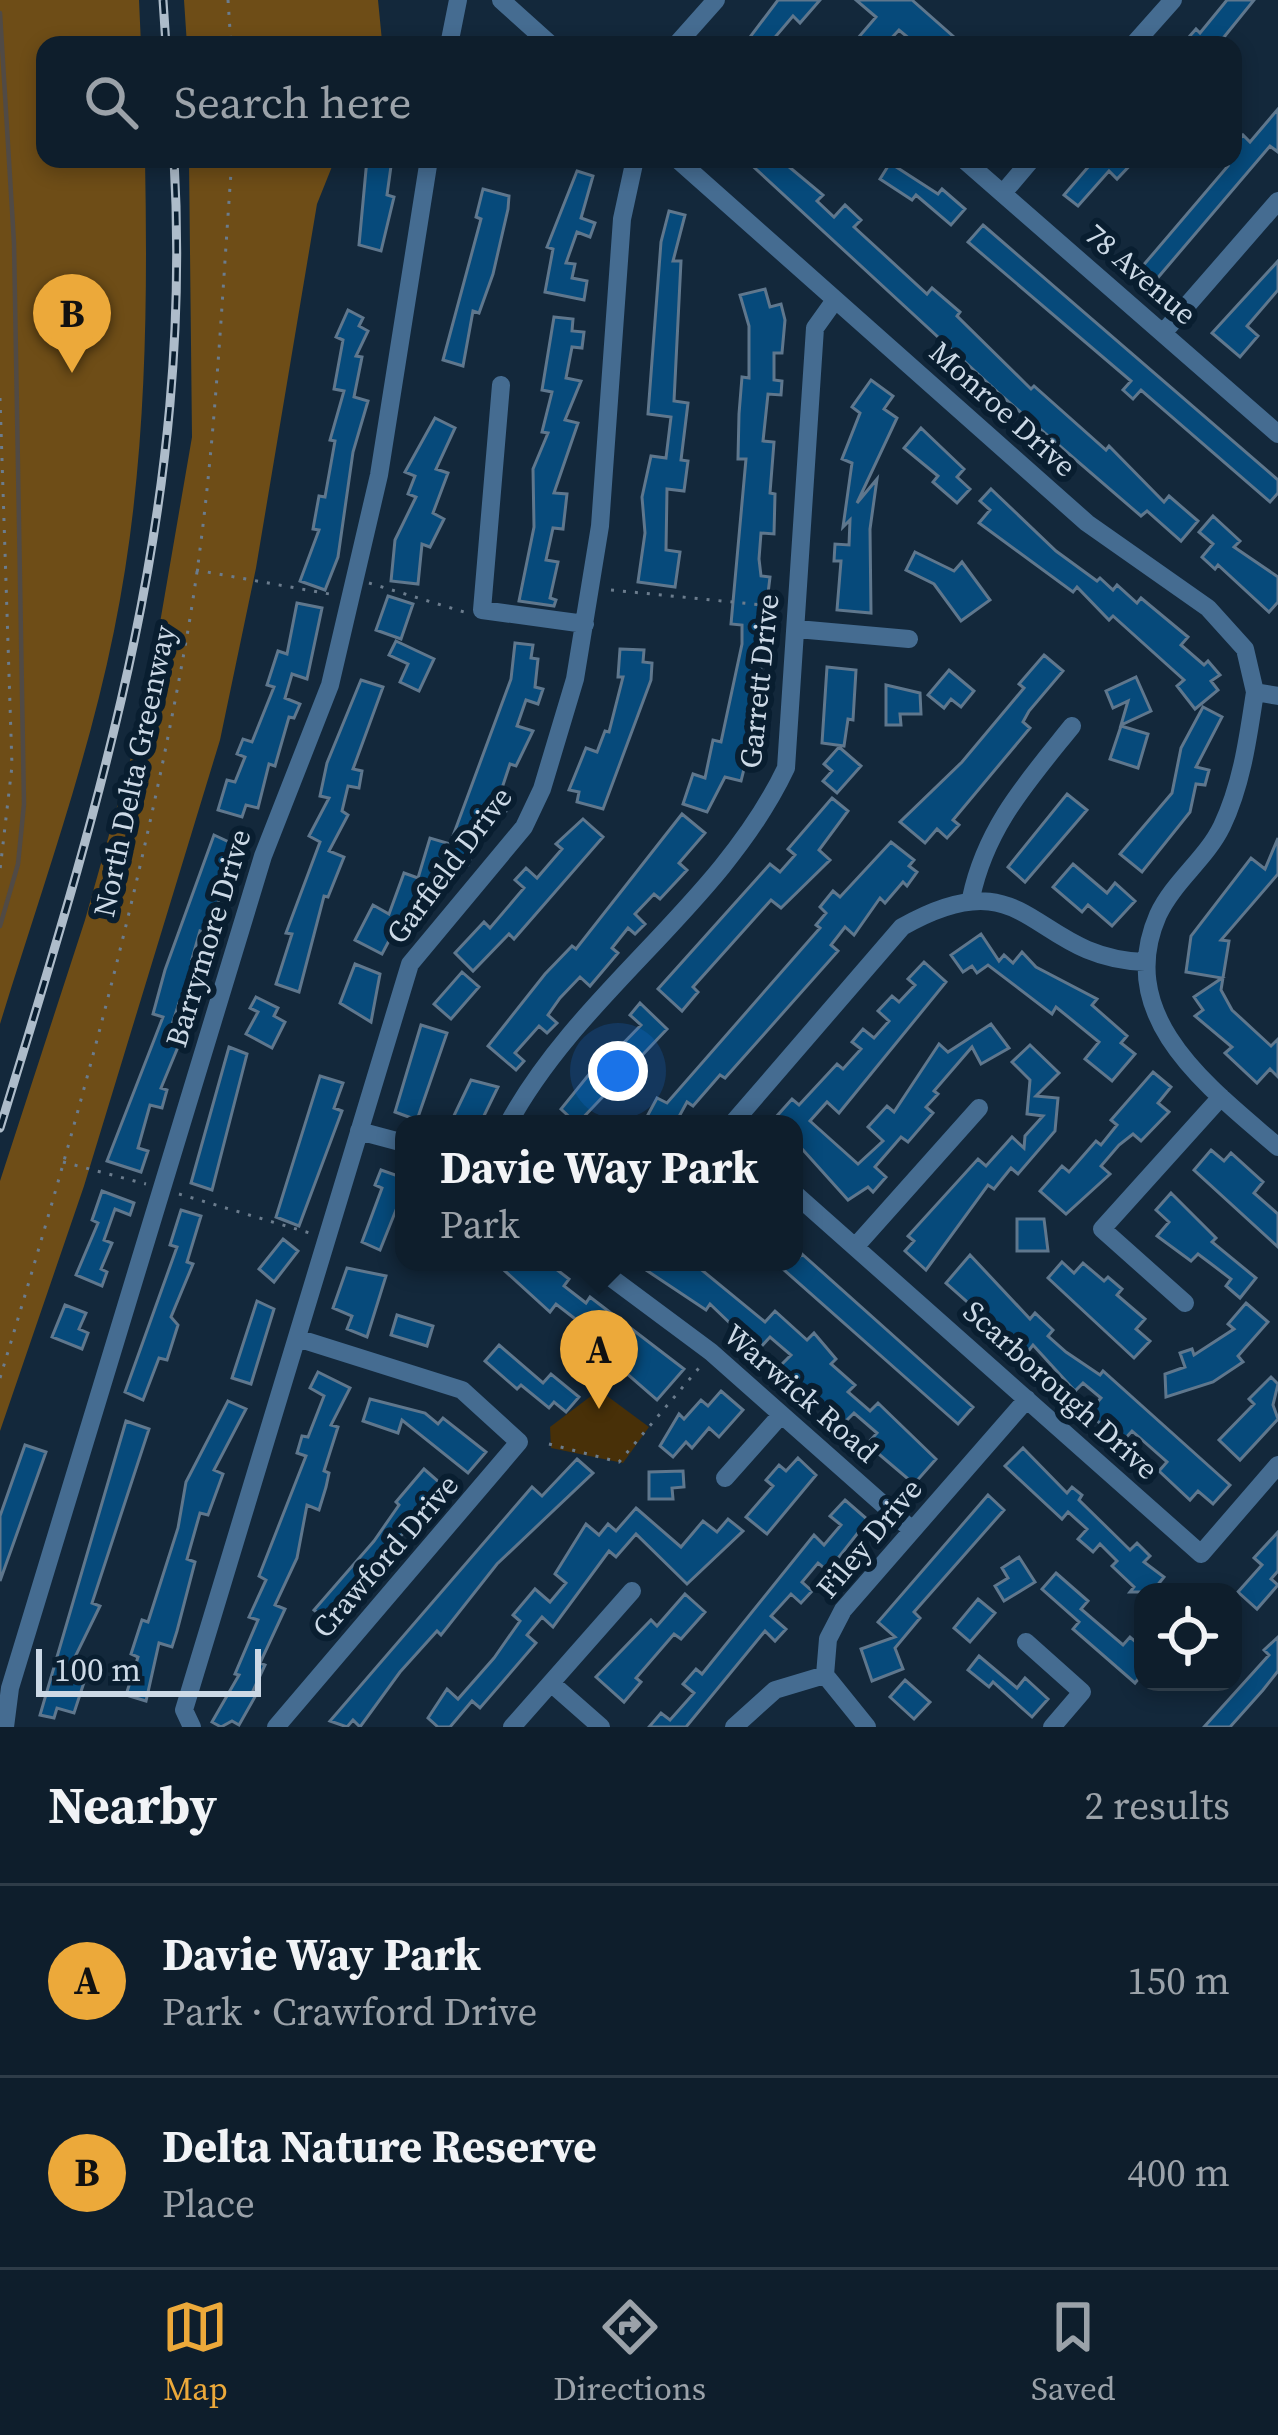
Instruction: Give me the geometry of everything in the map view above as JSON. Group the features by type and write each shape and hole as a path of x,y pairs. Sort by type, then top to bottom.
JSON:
{"street":[{"path":"451,36 458,0"},
{"path":"501,0 541,36"},
{"path":"684,36 716,0"},
{"path":"1141,36 1173,0"},
{"name":"Barrymore Drive","path":"5,1727 10,1688 263,856 330,685 379,475 428,168"},
{"name":"Garfield Drive","path":"191,1727 184,1710 410,964 524,826 542,790 585,625 600,526 622,219 633,168"},
{"name":"Monroe Drive","path":"687,168 1087,523 1208,608 1245,650 1255,692"},
{"name":"78 Avenue","path":"974,168 1278,434"},
{"path":"1003,193 1025,168"},
{"path":"1163,332 1278,201"},
{"name":"Garrett Drive","path":"514,1115 547,1064 763,818 786,768 815,328 836,300"},
{"path":"501,385 482,610 585,625"},
{"path":"797,629 909,639"},
{"path":"1278,696 1255,692 1239,785 1221,829 1165,903 1145,962 1163,1034 1221,1097 1278,1147"},
{"path":"970,898 980,854 997,820 1072,726"},
{"path":"740,1115 902,927 939,906 970,898 1028,913 1062,940 1093,954 1145,962"},
{"path":"1185,1303 1102,1229 1221,1097"},
{"path":"855,1246 979,1108"},
{"path":"359,1131 395,1141"},
{"name":"Scarborough Drive","path":"803,1200 1201,1554 1278,1465"},
{"name":"Warwick Road","path":"602,1271 711,1352 912,1531"},
{"name":"Crawford Drive","path":"276,1727 507,1461 518,1442 502,1422 462,1390 297,1338"},
{"name":"Filey Drive","path":"825,1675 828,1639 843,1610 1027,1399"},
{"path":"725,1478 781,1415"},
{"path":"512,1727 632,1591"},
{"path":"1026,1642 1082,1692 1052,1727"},
{"path":"734,1727 775,1690 825,1675 867,1727"},
{"path":"551,1683 601,1727"}],"path":[{"path":"229,0 231,36"},
{"name":"North Delta Greenway","path":"0,1378 115,961 185,646 213,423 231,168"},
{"path":"0,398 12,728 0,870"},
{"path":"195,569 330,594"},
{"path":"374,584 475,615"},
{"path":"611,590 787,607"},
{"path":"61,1162 142,1183"},
{"path":"179,1194 315,1234"},
{"path":"549,1444 619,1462 707,1359"}],"shaded area":[{"path":"0,0 139,0 141,36 36,36 36,168 145,168 143,396 125,572 103,681 0,1024"},
{"path":"184,0 378,0 382,36 186,36"},
{"path":"189,168 331,168 317,204 256,568 220,740 84,1186 0,1431 0,1181 85,920 146,704 192,437"},
{"path":"599,1390 649,1427 623,1463 551,1448 550,1427"}],"building":[{"path":"778,0 820,0 800,23 793,16 776,36 751,36"},
{"path":"856,0 912,0 953,36 906,36 899,30 893,36 860,36 876,17"},
{"path":"1227,0 1254,0 1225,36 1190,36 1196,29 1200,33"},
{"path":"1278,109 1278,152 1270,146 1155,281 1141,268 1226,168 1242,168 1243,135 1250,142"},
{"path":"366,168 391,168 387,195 394,197 381,251 359,245"},
{"path":"755,168 790,168 823,195 817,201 834,217 845,205 861,220 854,227 927,294 932,288 960,312 957,316 1031,389 1034,386 1106,450 1109,446 1164,502 1169,496 1198,521 1181,541 1147,511 1141,516 1003,397"},
{"path":"887,168 898,168 938,194 942,189 965,209 951,225 916,195 912,200 880,179"},
{"path":"1087,168 1127,168 1117,179 1109,171 1078,206 1064,195"},
{"path":"577,171 593,176 581,218 595,223 590,237 577,232 566,263 575,264 572,278 587,281 584,300 545,292 553,249 547,247"},
{"path":"483,189 509,196 508,209 493,274 479,313 473,311 463,366 443,360 481,219 476,217"},
{"path":"669,211 685,215 673,261 681,261 674,401 688,403 681,460 688,461 684,491 667,489 666,550 680,552 675,587 638,582 645,533 642,497 651,456 666,458 671,417 648,414 661,242"},
{"path":"983,225 1278,480 1278,493 1270,502 1141,390 1133,399 1123,390 1131,381 968,242"},
{"path":"1278,261 1278,290 1247,326 1258,336 1240,357 1212,333"},
{"path":"765,289 770,307 781,304 785,320 782,353 774,353 774,380 782,381 781,395 768,394 763,441 774,442 770,493 775,494 774,534 761,533 759,559 761,576 770,577 766,610 778,612 776,628 767,627 760,674 773,676 767,718 757,717 741,781 725,777 707,812 683,804 693,774 705,778 713,740 721,742 742,644 742,625 731,624 746,459 738,459 739,414 742,377 749,378 749,326 740,295"},
{"path":"348,310 363,318 359,326 368,331 356,356 362,357 354,397 368,401 353,452 338,557 325,590 300,581 319,530 313,529 319,496 325,497 335,441 330,440 344,391 334,389 343,340 336,337"},
{"path":"554,317 573,319 572,331 584,332 582,348 572,347 566,378 581,381 565,420 578,423 554,493 567,494 563,529 553,528 546,560 558,562 550,598 556,600 554,606 519,601 534,527 533,469 548,433 542,432 552,392 542,390"},
{"path":"871,380 893,396 884,409 897,418 857,503 877,479 870,529 871,613 837,610 841,561 834,561 835,544 849,545 850,520 843,527 852,463 842,459 860,413 852,407"},
{"path":"435,418 455,428 436,469 448,473 433,513 444,519 430,547 422,544 418,584 391,581 395,540 416,497 408,494 415,476 405,472"},
{"path":"921,428 964,469 957,477 970,489 957,503 933,482 938,476 904,448"},
{"path":"991,489 1056,551 1113,590 1117,585 1137,603 1141,598 1188,637 1181,645 1204,665 1208,661 1220,675 1211,681 1218,690 1195,709 1177,686 1184,680 1113,616 1109,620 1077,587 1073,592 979,523 990,510 980,501"},
{"path":"1213,516 1240,541 1234,547 1278,577 1278,602 1269,612 1218,565 1215,569 1202,557 1213,544 1199,532"},
{"path":"915,552 954,571 962,562 990,600 961,621 934,584 906,570"},
{"path":"388,596 413,604 401,639 376,630"},
{"path":"297,603 322,608 307,679 292,674 285,698 300,704 294,718 289,717 275,766 269,764 258,808 246,805 242,817 218,810 227,780 235,782 245,757 237,754 243,739 252,742 274,687 267,685 278,651 287,654"},
{"path":"396,641 434,659 419,691 400,682 408,664 389,655"},
{"path":"515,643 533,645 531,658 538,659 535,687 543,689 538,704 526,700 517,726 533,731 516,766 510,764 501,791 512,795 506,811 500,809 494,827 483,824 468,865 452,860 437,900 422,895 399,939 392,935 382,954 355,940 373,905 389,914 404,873 418,878 430,838 450,844 511,679"},
{"path":"620,649 644,650 643,662 652,663 651,680 603,809 577,802 579,792 569,790 586,748 597,752 605,731 609,732 623,677 618,677"},
{"path":"1044,655 1063,671 1029,711 1023,722 1030,728 953,820 959,825 947,838 937,829 925,843 900,822 962,762 1024,688 1019,684"},
{"path":"827,667 856,670 853,720 848,719 844,746 822,743"},
{"path":"949,670 974,691 961,707 951,699 944,708 928,695"},
{"path":"1136,677 1151,711 1121,725 1128,701 1113,708 1106,691"},
{"path":"361,680 383,687 353,769 362,771 359,788 348,786 342,811 348,815 329,851 344,857 328,897 324,896 299,992 276,984 292,934 286,933 320,842 309,836 329,798 320,796 327,763"},
{"path":"886,685 920,693 921,714 900,714 901,725 886,725"},
{"path":"1203,707 1222,717 1196,767 1209,770 1205,785 1196,784 1190,812 1142,872 1120,854 1172,793 1181,748"},
{"path":"1121,726 1148,734 1138,768 1110,759"},
{"path":"839,747 861,766 837,793 823,781 832,771 824,764"},
{"path":"1067,794 1087,810 1025,882 1008,867"},
{"path":"832,798 848,811 819,850 830,860 781,908 771,900 693,987 698,992 682,1011 658,989 770,864 780,872 795,855 788,849"},
{"path":"682,814 705,833 679,863 687,870 660,899 654,894 635,914 645,924 635,934 628,928 612,948 618,953 590,986 580,977 560,998 548,1015 557,1023 547,1033 539,1026 515,1053 524,1061 516,1070 488,1046 545,974 572,946 576,949"},
{"path":"583,819 603,837 514,939 509,934 473,971 455,953 484,922 490,928 524,888 515,880 526,868 537,878 562,849 556,844"},
{"path":"214,835 231,843 226,854 235,858 212,918 217,920 212,935 200,931 192,959 205,963 191,1007 179,1003 168,1037 180,1042 161,1088 167,1090 162,1108 150,1105 138,1148 148,1151 141,1172 107,1161 163,1017 153,1014 165,970"},
{"path":"1278,838 1278,874 1221,940 1229,941 1221,990 1232,1010 1271,1046 1278,1039 1278,1077 1270,1069 1257,1083 1225,1053 1232,1047 1195,1016 1203,1010 1194,997 1222,978 1186,972 1191,936 1251,858 1265,869"},
{"path":"891,842 914,860 909,866 917,872 907,886 903,882 885,903 880,898 854,935 845,927 831,945 838,951 725,1078 720,1075 693,1106 687,1102 680,1115 648,1115 657,1098 667,1103 820,928 816,925 826,913 820,907 833,891 840,897"},
{"path":"1073,864 1107,893 1115,883 1135,901 1112,926 1088,905 1082,912 1053,887"},
{"path":"981,934 999,961 1004,955 1013,963 1022,952 1036,967 1097,999 1092,1005 1127,1036 1121,1043 1135,1054 1112,1081 1085,1059 1099,1042 1056,1007 1052,1014 988,965 977,973 972,966 963,972 951,955"},
{"path":"924,962 946,982 839,1113 827,1102 810,1121 858,1164 883,1141 868,1127 887,1106 894,1112 939,1044 948,1052 991,1024 1009,1048 981,1064 972,1047 934,1091 938,1094 926,1107 933,1113 908,1142 901,1137 875,1167 886,1177 873,1192 868,1187 848,1200 803,1150 803,1115 778,1115 792,1099 799,1105 837,1064 843,1069 861,1049 852,1042 863,1029 874,1038 889,1021 878,1011 892,996 899,1002 915,985 908,979"},
{"path":"355,964 380,974 371,1022 340,1003"},
{"path":"462,972 479,987 451,1019 434,1004"},
{"path":"256,997 278,1008 274,1016 285,1022 272,1048 246,1034 258,1012 250,1008"},
{"path":"640,1003 667,1029 586,1115 567,1115 561,1109 603,1057 607,1060 641,1025 630,1015"},
{"path":"421,1025 447,1033 419,1115 395,1112"},
{"path":"1030,1045 1059,1073 1036,1096 1058,1098 1055,1131 1018,1174 1011,1168 994,1189 988,1185 926,1270 905,1251 914,1241 908,1236 978,1159 986,1166 1012,1137 1024,1148 1025,1136 1043,1116 1027,1114 1030,1080 1012,1062"},
{"path":"229,1047 247,1054 212,1190 191,1183"},
{"path":"1153,1072 1171,1087 1158,1103 1169,1112 1141,1141 1133,1134 1119,1145 1101,1166 1110,1174 1066,1214 1040,1191 1062,1166 1069,1172 1096,1141 1101,1145 1117,1125 1111,1120"},
{"path":"320,1076 343,1083 334,1108 342,1111 299,1226 276,1217"},
{"path":"471,1080 498,1087 484,1115 454,1115"},
{"path":"1211,1150 1224,1161 1231,1153 1263,1182 1254,1193 1278,1214 1278,1247 1194,1170"},
{"path":"381,1170 395,1175 395,1212 380,1250 362,1242 382,1188 375,1185"},
{"path":"102,1191 134,1203 130,1215 115,1209 104,1240 112,1243 101,1269 107,1272 102,1286 76,1275 98,1223 92,1220"},
{"path":"1171,1193 1216,1238 1212,1242 1256,1278 1240,1298 1226,1286 1231,1279 1198,1254 1191,1261 1157,1236 1169,1222 1156,1210"},
{"path":"181,1210 201,1216 187,1262 193,1264 171,1317 178,1325 167,1360 159,1358 143,1400 125,1392 177,1247 170,1245"},
{"path":"1017,1219 1044,1219 1048,1251 1017,1251"},
{"path":"283,1239 298,1251 274,1282 259,1269"},
{"path":"803,1255 973,1407 958,1424 785,1271 803,1271"},
{"path":"970,1255 1030,1319 1035,1313 1053,1330 1048,1336 1066,1352 1100,1375 1103,1371 1230,1485 1213,1504 1198,1491 1190,1500 1159,1471 1167,1462 1132,1431 1122,1442 1088,1413 1101,1398 1083,1383 1075,1391 1033,1345 1026,1354 946,1283"},
{"path":"1062,1262 1074,1273 1083,1263 1104,1281 1108,1277 1122,1289 1117,1295 1145,1319 1136,1329 1150,1341 1134,1358 1048,1278"},
{"path":"347,1268 386,1276 367,1337 347,1329 352,1316 333,1308"},
{"path":"505,1271 559,1271 569,1279 564,1286 586,1303 590,1297 684,1369 657,1400 602,1352 606,1347 574,1318 556,1304 550,1312"},
{"path":"648,1271 703,1271 765,1322 775,1311 807,1340 814,1333 836,1359 831,1364 855,1385 848,1392 870,1411 878,1403 936,1459 914,1484 867,1444 877,1433 854,1413 844,1423 790,1377 780,1366 791,1355 770,1337 758,1350 710,1304 706,1310"},
{"path":"257,1301 274,1309 251,1384 232,1378"},
{"path":"1246,1303 1268,1322 1238,1356 1243,1362 1213,1382 1166,1397 1165,1374 1185,1367 1180,1353 1192,1349 1194,1355 1234,1329 1228,1324"},
{"path":"65,1305 86,1313 79,1329 88,1333 82,1349 52,1337"},
{"path":"397,1315 433,1326 427,1346 391,1335"},
{"path":"499,1345 543,1383 551,1374 579,1397 566,1412 554,1402 549,1408 521,1385 517,1389 485,1361"},
{"path":"318,1372 350,1388 331,1425 338,1427 324,1471 329,1473 326,1487 319,1510 307,1505 297,1558 275,1605 285,1609 260,1663 265,1665 252,1693 256,1695 239,1725 232,1721 221,1727 212,1722 239,1675 235,1674 258,1620 249,1617 266,1580 259,1576 306,1456 297,1453 302,1436 308,1437 324,1396 310,1388"},
{"path":"1271,1377 1278,1384 1273,1405 1278,1419 1240,1460 1219,1440 1254,1404 1249,1399"},
{"path":"721,1391 743,1410 719,1437 709,1428 692,1448 686,1442 673,1457 660,1446 679,1414 684,1419 701,1400 708,1406"},
{"path":"370,1399 425,1413 438,1424 443,1418 486,1452 468,1473 402,1420 398,1433 363,1421"},
{"path":"228,1401 246,1409 214,1470 223,1474 208,1515 200,1513 187,1559 195,1562 172,1647 159,1643 146,1701 126,1695 138,1657 131,1654 142,1620 148,1622 178,1528 186,1482"},
{"path":"126,1421 149,1429 92,1603 100,1606 74,1659 90,1664 74,1713 57,1708 54,1718 40,1715"},
{"path":"25,1445 46,1452 0,1581 0,1516"},
{"path":"1023,1448 1067,1493 1072,1487 1082,1495 1079,1500 1130,1550 1137,1543 1150,1556 1144,1562 1164,1577 1159,1583 1134,1583 1134,1587 1112,1566 1117,1561 1100,1544 1093,1552 1078,1539 1087,1529 1068,1512 1062,1519 1005,1466"},
{"path":"798,1458 816,1475 767,1534 746,1517 773,1486 766,1480 779,1465 786,1471"},
{"path":"577,1459 593,1473 497,1564 441,1635 437,1631 400,1672 360,1727 353,1720 347,1727 330,1721 532,1487 542,1496"},
{"path":"424,1469 447,1489 368,1569 374,1574 328,1622 314,1610 374,1541 399,1505 396,1502"},
{"path":"683,1471 684,1487 672,1488 673,1499 649,1499 649,1472"},
{"path":"988,1495 1004,1510 914,1612 920,1618 895,1648 903,1669 872,1681 861,1649 895,1637 878,1622"},
{"path":"845,1500 868,1520 828,1571 818,1563 802,1582 812,1591 801,1603 791,1594 771,1616 786,1629 775,1641 765,1631 686,1727 649,1727 661,1713 670,1720 694,1693 683,1684 696,1669 702,1674 814,1535 824,1545 841,1525 830,1516"},
{"path":"636,1508 681,1547 703,1521 717,1532 728,1519 743,1531 687,1584 636,1534 616,1557 609,1551 553,1627 542,1617 527,1635 536,1643 480,1708 472,1701 450,1727 438,1727 428,1718 447,1689 458,1699 494,1658 520,1621 513,1615 535,1589 550,1602 566,1583 555,1574 586,1524 599,1535 608,1524 616,1531"},
{"path":"1278,1532 1278,1571 1271,1579 1278,1585 1257,1609 1242,1596 1242,1588 1262,1565 1254,1558"},
{"path":"1019,1557 1035,1582 1004,1601 995,1586 1008,1578 1002,1568"},
{"path":"1056,1573 1088,1601 1081,1609 1123,1645 1130,1637 1134,1640 1134,1682 1073,1629 1079,1622 1042,1589"},
{"path":"685,1594 705,1612 681,1639 674,1634 636,1678 641,1682 624,1702 596,1677 651,1620 657,1626"},
{"path":"978,1599 995,1613 970,1642 954,1628"},
{"path":"1278,1637 1278,1671 1230,1727 1204,1727 1236,1691 1242,1691 1242,1685 1269,1655 1264,1650"},
{"path":"979,1656 1017,1688 1025,1678 1048,1699 1032,1717 993,1682 989,1687 968,1670"},
{"path":"905,1680 930,1702 914,1719 890,1697"}],"waterway":[{"path":"0,13 14,243 24,804 18,864 0,926"}],"railway":[{"path":"163,0 165,36"},
{"path":"0,1128 104,770 154,532 169,411 176,287 174,168"}],"place":[{"name":"Delta Nature Reserve","path":"72,373"},
{"name":"Davie Way Park","path":"599,1409"}]}
